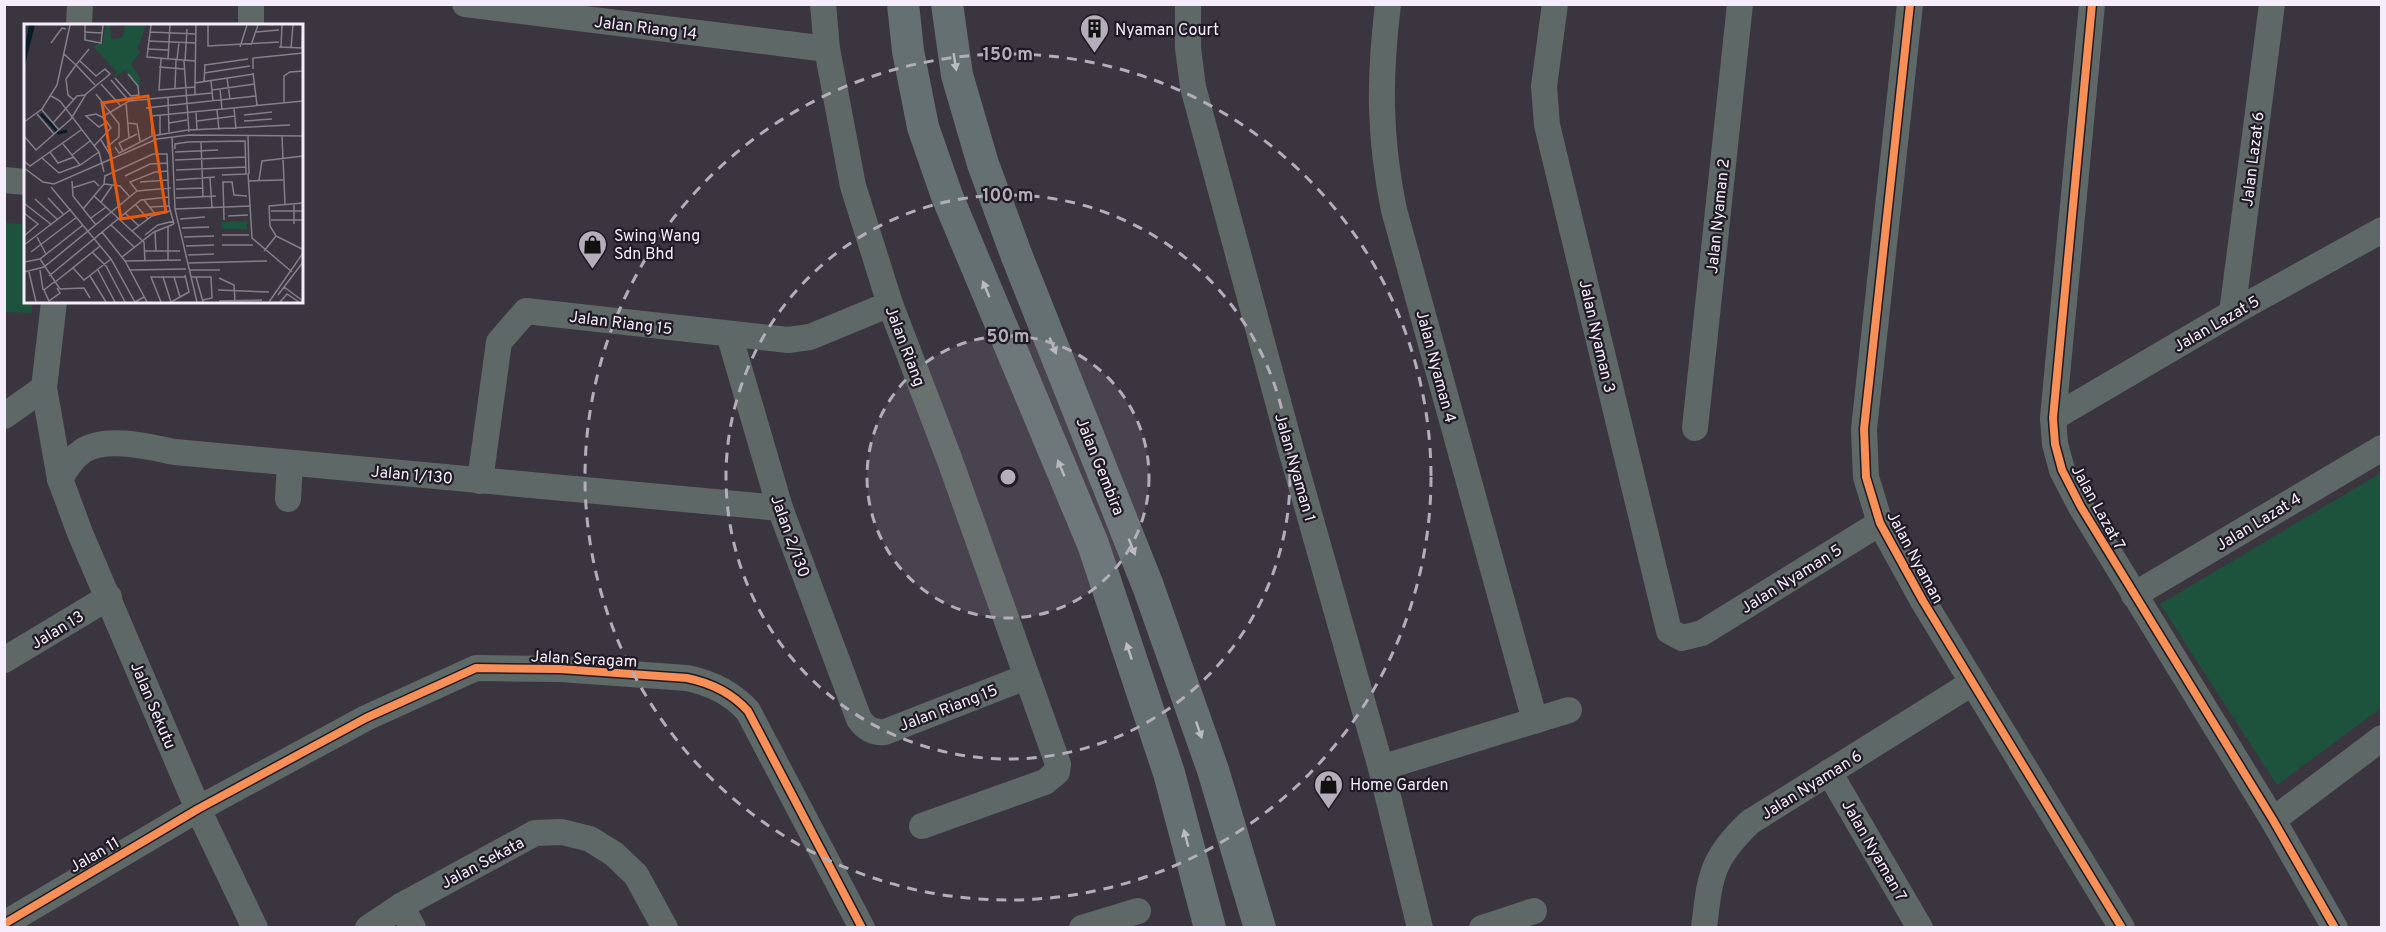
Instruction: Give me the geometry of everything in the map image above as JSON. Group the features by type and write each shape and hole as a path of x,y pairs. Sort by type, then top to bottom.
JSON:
{"main road":[{"path":"903,4 908,51 923,127 947,196 1093,544 1169,773 1210,927"},
{"name":"Jalan Gembira","path":"947,4 957,75 983,164 1016,254 1148,586 1213,770 1260,927"},
{"path":"1250,894 1278,927"}],"street":[{"path":"79,24 80,4"},
{"path":"251,4 251,24"},
{"name":"Jalan Riang 14","path":"465,4 827,49"},
{"name":"Jalan Riang","path":"823,4 827,49 853,186 890,304 949,458 1026,677 1057,757 1057,772 1045,782 922,826"},
{"name":"Jalan Nyaman 1","path":"1188,4 1188,48 1193,87 1290,446 1381,768 1420,927"},
{"name":"Jalan Nyaman 4","path":"1388,4 1382,51 1381,123 1385,166 1394,210 1536,721"},
{"name":"Jalan Nyaman 3","path":"1555,4 1544,86 1550,137 1669,631 1682,638 1702,633"},
{"name":"Jalan Nyaman 2","path":"1695,428 1740,4"},
{"name":"Jalan Nyaman","path":"1910,4 1864,429 1866,477 1880,523 1923,601 2122,927"},
{"name":"Jalan Lazat 7","path":"2092,4 2053,418 2055,444 2062,470 2133,595 2273,820 2335,927"},
{"name":"Jalan Lazat 6","path":"2232,313 2272,4"},
{"path":"4,180 24,182"},
{"name":"Jalan Lazat 5","path":"2053,418 2232,313 2382,230"},
{"name":"Jalan Sekutu","path":"54,303 44,387 60,479 80,533 198,809 255,927"},
{"name":"Jalan Riang 15","path":"480,481 499,342 526,311 729,334 800,339 890,304"},
{"name":"Jalan 2/130","path":"729,334 780,508 859,719 870,730"},
{"path":"4,416 44,387"},
{"name":"Jalan 1/130","path":"60,479 71,461 82,451 101,445 130,443 176,452 780,508"},
{"name":"Jalan Lazat 4","path":"2133,595 2382,448"},
{"path":"288,499 290,463"},
{"name":"Jalan Nyaman 5","path":"1702,633 1880,523"},
{"name":"Jalan 13","path":"4,660 109,597"},
{"name":"Jalan Seragam","path":"198,809 366,718 476,668 560,669 687,678 721,689 737,699 748,711 862,927"},
{"name":"Jalan Riang 15","path":"870,730 885,732 1026,677"},
{"name":"Jalan Nyaman 6","path":"1704,927 1708,891 1714,867 1729,842 1750,822 1972,683"},
{"path":"1381,768 1569,710"},
{"path":"2273,820 2382,738"},
{"name":"Jalan Nyaman 7","path":"1829,772 1920,927"},
{"name":"Jalan 11","path":"4,924 198,809"},
{"name":"Jalan Sekata","path":"368,927 407,917 535,833 562,832 590,840 614,854 636,875 665,927"},
{"path":"1082,927 1138,911"},
{"path":"1482,927 1534,911"}],"green space":[{"path":"4,223 24,224 24,303 32,303 32,313 5,312"},
{"path":"2381,473 2381,708 2277,785 2160,604"}],"cycle path":[{"path":"1910,4 1864,429 1866,477 1880,523 1923,601 2122,928"},
{"path":"2092,4 2053,418 2055,444 2062,470 2081,507 2273,820 2335,928"},
{"path":"4,924 198,809 366,718 476,668 560,669 687,678 728,694 748,711 862,928"}],"place":[{"name":"Nyaman Court","path":"1094,54"},
{"name":"Swing Wang Sdn Bhd","path":"593,270"},
{"name":"Home Garden","path":"1329,810"}]}
